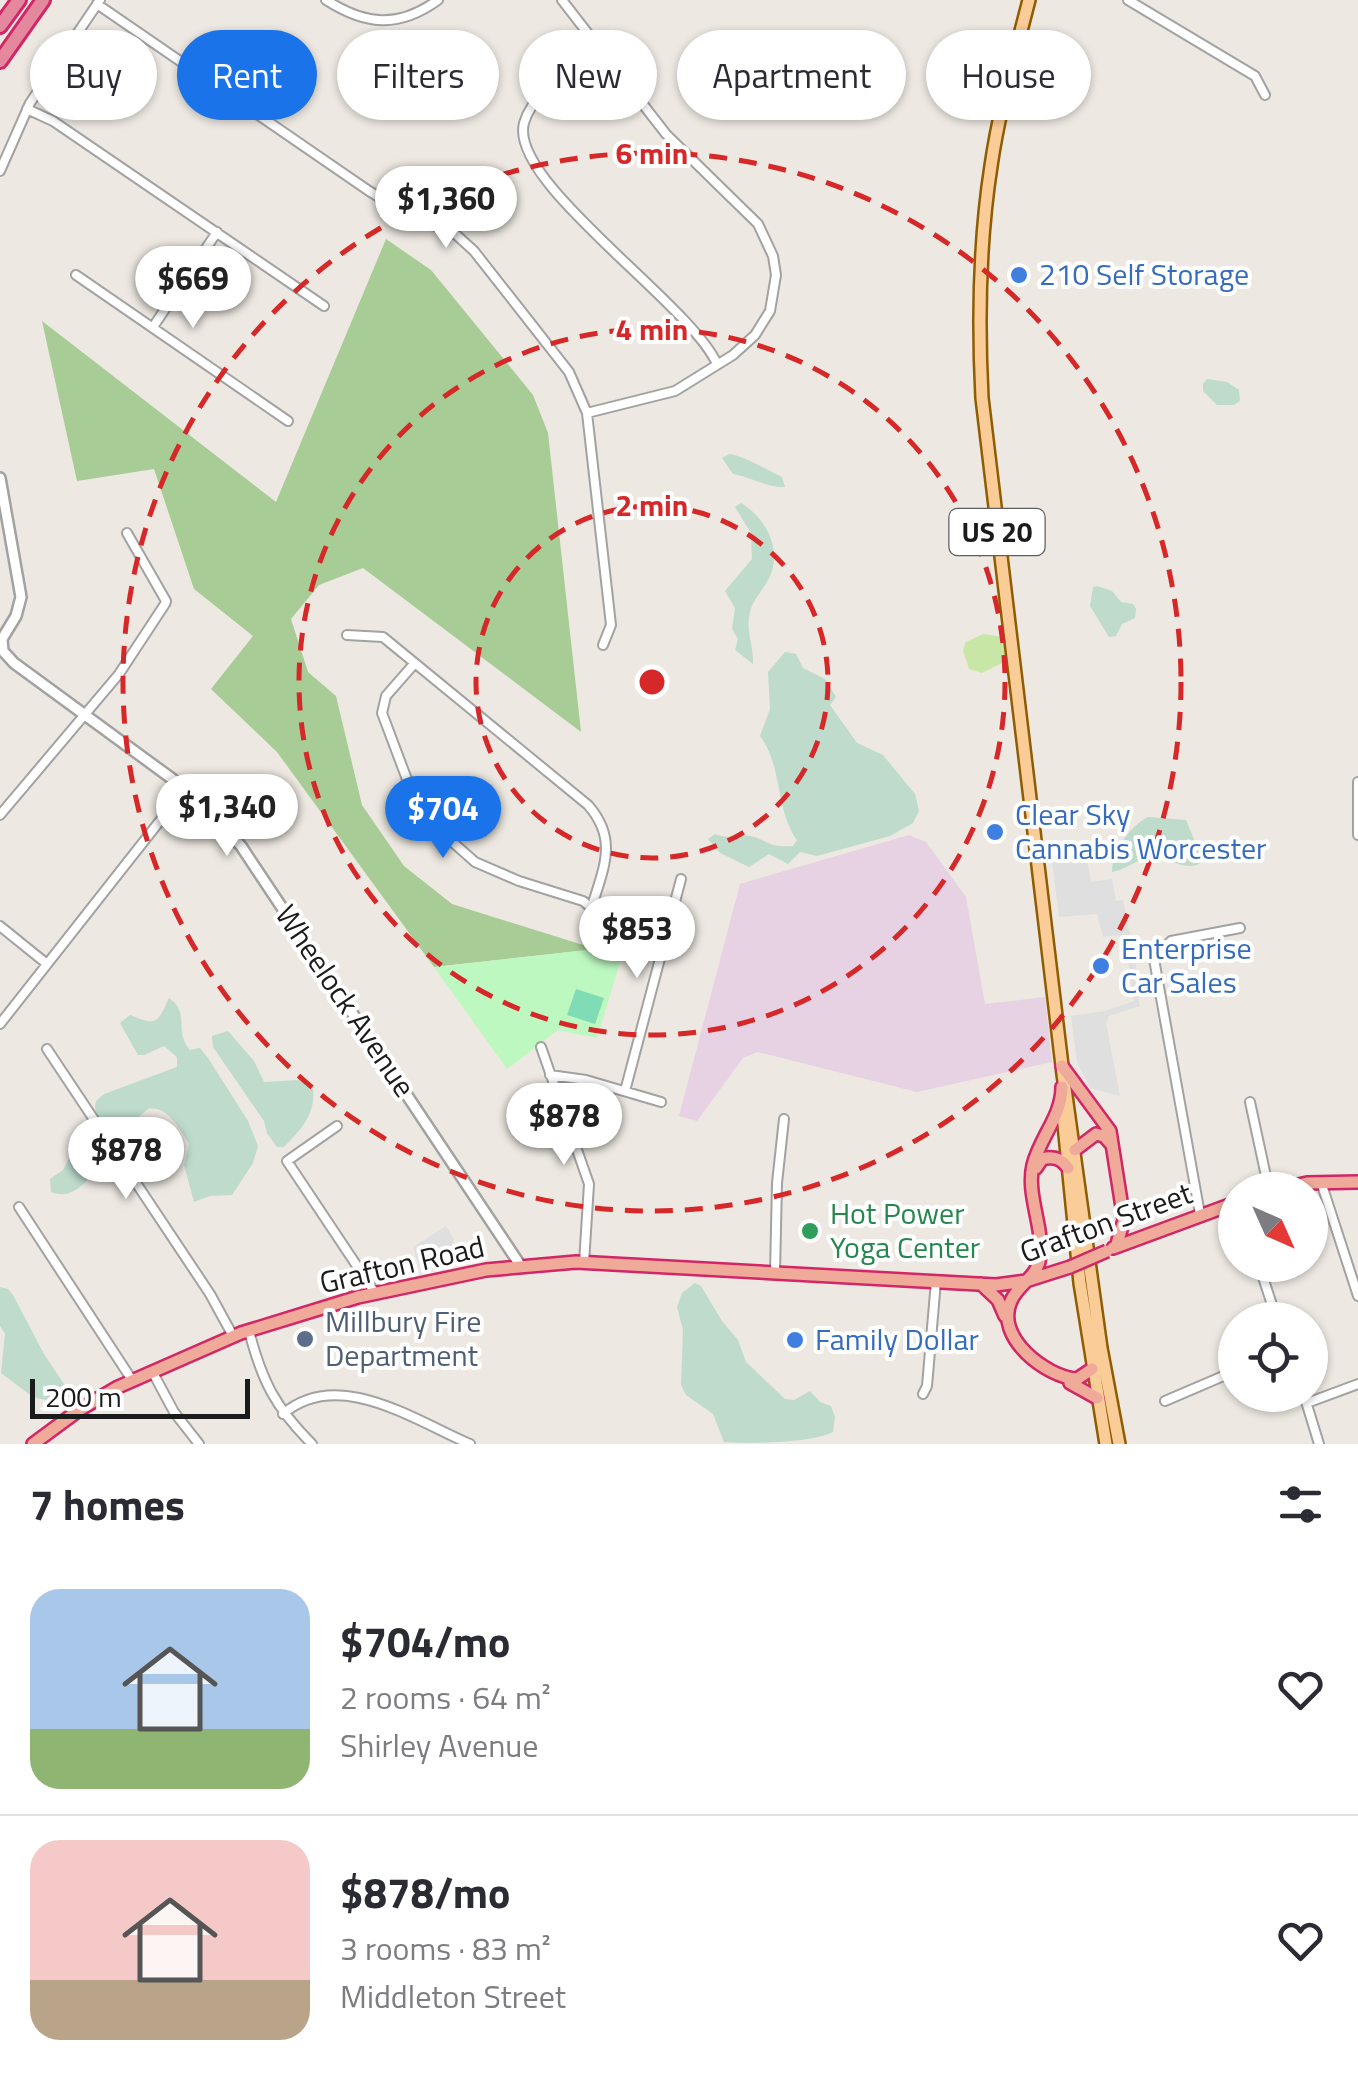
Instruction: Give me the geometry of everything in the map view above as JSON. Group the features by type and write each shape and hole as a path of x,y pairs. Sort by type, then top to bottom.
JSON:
{"highway":[{"path":"0,26 19,0"},
{"path":"0,61 43,0"},
{"path":"1062,1066 1110,1131 1124,1220 1111,1249"},
{"name":"US 20","path":"1062,1087 1062,1101"},
{"path":"1062,1101 1032,1166 1041,1252 1036,1270 1012,1298 1009,1323 1022,1346 1043,1368 1077,1380 1092,1369"},
{"path":"1075,1150 1096,1134 1107,1139 1114,1149"},
{"path":"1064,1269 1044,1255 1035,1174 1038,1161 1046,1158 1057,1158 1068,1168"},
{"path":"1328,1182 1358,1182"},
{"name":"Grafton Street","path":"633,1266 981,1284 1026,1281 1218,1208"},
{"path":"1124,1220 1144,1235"},
{"name":"Grafton Road","path":"33,1444 49,1439 78,1410 152,1371 234,1336 375,1293 520,1265 633,1266"},
{"path":"981,1284 1002,1306 1009,1331 1028,1360 1043,1372 1097,1398"}],"main road":[{"name":"US 20","path":"1029,0 991,162 981,266 980,356 986,450 1062,1066 1119,1444"},
{"name":"US 20","path":"1062,1066 1062,1087"},
{"name":"US 20","path":"1062,1101 1092,1369 1106,1444"}],"street":[{"path":"326,0 352,16 378,21 402,17 438,0"},
{"path":"562,0 585,30"},
{"path":"1128,0 1255,76 1265,96"},
{"path":"0,171 27,109 98,2 370,192 417,220 452,231 466,242 569,372 588,413 611,625 603,645"},
{"path":"27,109 53,121 324,306"},
{"path":"528,120 523,131 529,156 598,236 695,329 717,364"},
{"path":"588,413 675,391 755,336 770,311 776,276 773,256 758,224 655,120"},
{"path":"154,327 217,232"},
{"path":"76,275 288,421"},
{"name":"Wheelock Avenue","path":"0,478 21,597 16,616 2,640 4,651 184,789 224,826 253,861 520,1265"},
{"path":"0,815 119,674 166,601 127,533"},
{"path":"347,635 383,637 560,781 597,816 606,835 606,849 592,906"},
{"path":"414,664 386,696 382,712 396,758 429,818 475,862 592,906 622,933 664,948"},
{"path":"1358,782 1358,834"},
{"path":"0,1024 184,789"},
{"path":"625,1091 682,879"},
{"path":"0,926 47,964"},
{"path":"1200,1214 1154,959 1160,950 1178,939 1240,928"},
{"path":"541,1047 589,1184 584,1263"},
{"path":"47,1049 234,1336"},
{"path":"550,1075 660,1102"},
{"path":"1250,1102 1268,1172"},
{"path":"775,1273 784,1119"},
{"path":"337,1126 287,1161 375,1293"},
{"path":"1328,1202 1358,1296"},
{"path":"19,1207 132,1380"},
{"path":"923,1394 927,1386 936,1282"},
{"path":"249,1331 262,1374 283,1414 312,1444"},
{"path":"152,1371 174,1412 199,1444"},
{"path":"1166,1401 1218,1378"},
{"path":"1328,1393 1358,1384"},
{"path":"283,1414 310,1396 354,1396 470,1444"},
{"path":"1310,1412 1320,1444"}],"shaded area":[{"path":"909,835 926,842 966,897 985,1004 1045,997 1052,1062 917,1092 758,1052 743,1058 697,1121 679,1116 740,884"},
{"path":"1073,858 1074,864 1087,860 1091,882 1112,879 1116,901 1123,900 1142,996 1138,998 1140,1006 1109,1016 1106,1023 1120,1096 1090,1088 1077,1062 1071,1016 1105,1011 1134,1001 1126,947 1122,947 1119,935 1103,937 1097,914 1059,917 1052,860"},
{"path":"446,1226 454,1239 448,1259 419,1266 413,1247"}],"green space":[{"path":"386,239 431,270 533,395 548,433 581,732 363,568 319,585 291,619 308,672 336,696 362,805 404,866 452,904 596,949 434,967 277,752 211,689 253,636 194,589 154,469 77,481 42,321 276,502"},
{"path":"1207,379 1227,382 1239,390 1240,401 1217,405 1203,391"},
{"path":"729,454 782,477 785,487 733,474 722,458"},
{"path":"741,503 764,526 774,555 770,576 750,611 753,664 735,650 735,608 725,591 752,559 751,533 735,507"},
{"path":"1093,587 1112,591 1121,602 1133,604 1136,609 1135,618 1122,624 1116,636 1109,637 1090,606"},
{"path":"983,634 1003,637 1006,661 982,673 969,669 963,650 966,642"},
{"path":"785,652 796,654 803,668 825,679 836,697 830,705 857,743 883,755 915,794 919,811 913,823 890,836 817,856 800,852 788,864 769,854 749,867 720,853 708,839 715,834 750,836 784,846 793,846 797,840 760,736 770,709 768,672"},
{"path":"1148,817 1186,820 1195,842 1208,852 1203,861 1188,866 1143,859 1112,872 1123,840"},
{"path":"625,946 597,1038 558,1030 507,1069 434,967"},
{"path":"576,989 604,998 595,1024 567,1015"},
{"path":"169,998 179,1010 185,1043 190,1050 200,1048 208,1058 248,1121 258,1146 253,1163 232,1195 210,1196 194,1202 184,1165 189,1144 172,1119 161,1111 148,1109 115,1136 97,1117 96,1101 104,1094 177,1067 177,1057 164,1046 138,1055 120,1023 130,1015 155,1020"},
{"path":"228,1031 254,1061 264,1082 299,1080 313,1089 309,1114 284,1147 277,1147 267,1133 264,1121 213,1047 212,1036"},
{"path":"87,1149 99,1153 89,1178 68,1193 51,1192 50,1179 63,1170 73,1151"},
{"path":"695,1283 738,1340 746,1362 785,1399 794,1400 810,1391 820,1402 831,1406 835,1417 833,1432 796,1441 724,1442 713,1414 686,1395 681,1385 683,1330 677,1307 682,1293"},
{"path":"0,1287 13,1295 70,1393 66,1405 33,1397 1,1373 5,1334 0,1326"}],"place":[{"name":"210 Self Storage","path":"1019,275"},
{"name":"Clear Sky Cannabis Worcester","path":"995,832"},
{"name":"Enterprise Car Sales","path":"1101,966"},
{"name":"Hot Power Yoga Center","path":"810,1231"},
{"name":"Millbury Fire Department","path":"305,1339"},
{"name":"Family Dollar","path":"795,1340"}]}
